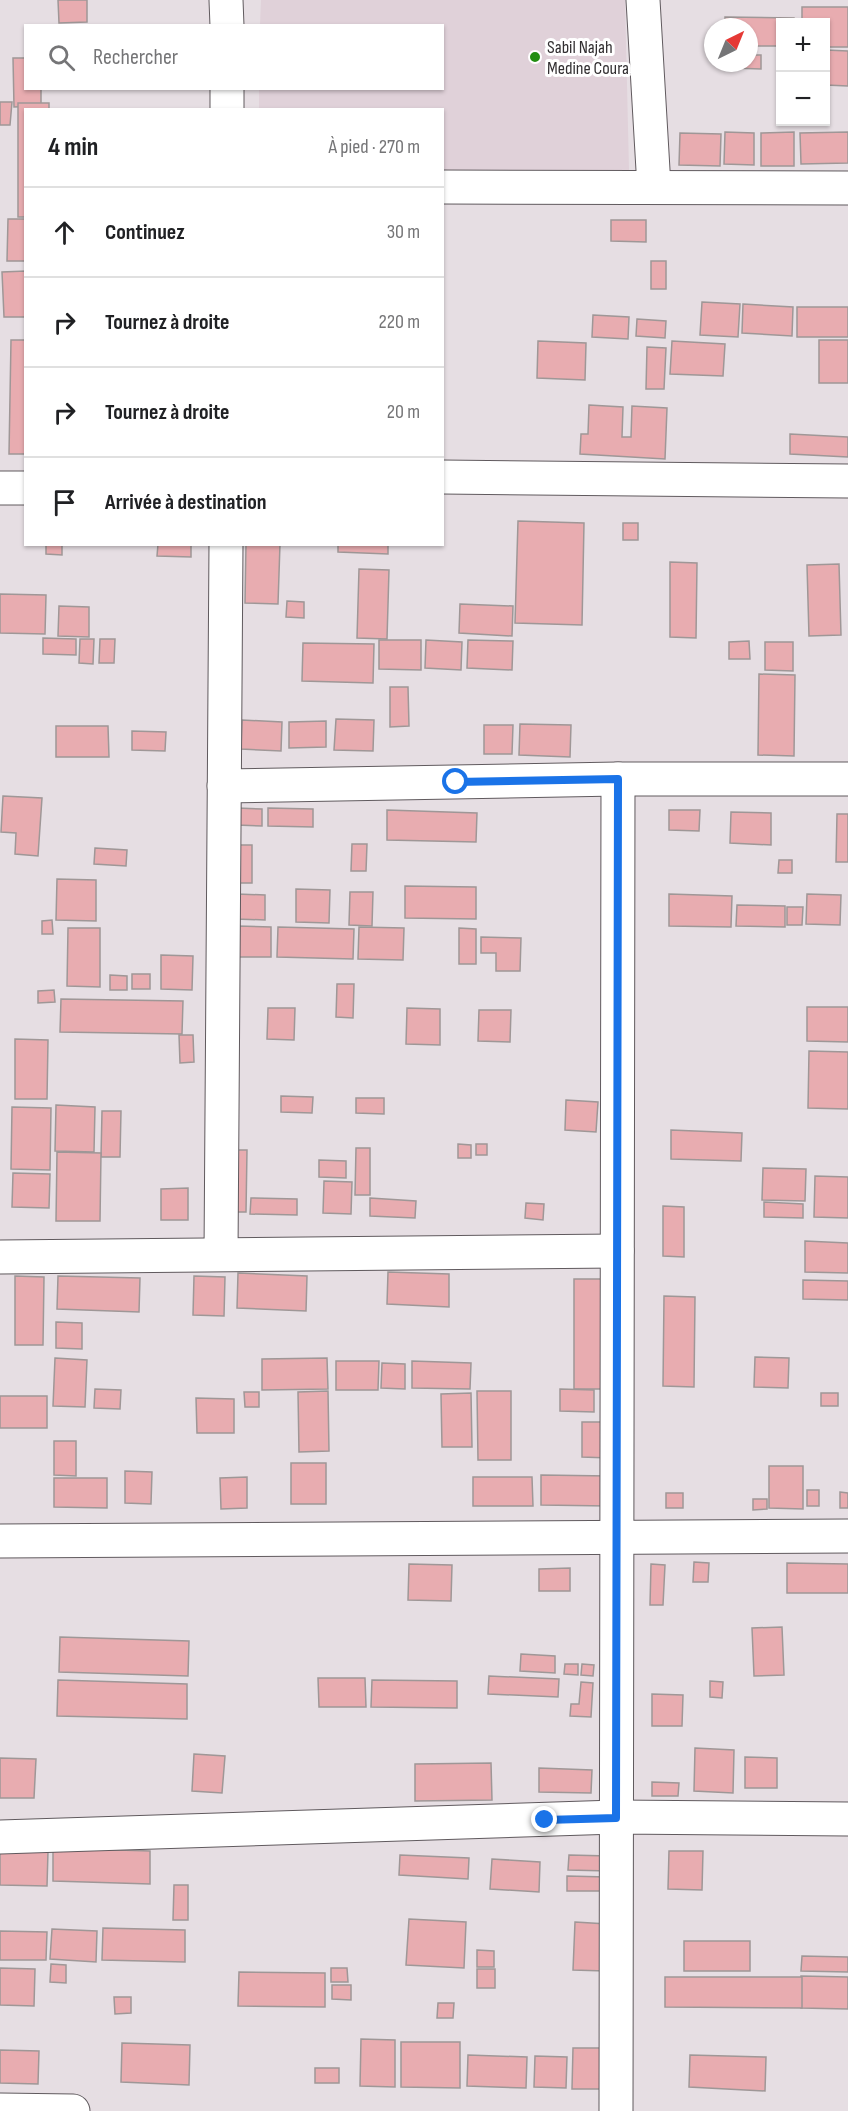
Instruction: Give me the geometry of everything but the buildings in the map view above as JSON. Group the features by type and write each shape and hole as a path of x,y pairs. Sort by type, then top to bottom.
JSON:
{"street":[{"path":"226,0 227,24"},
{"path":"644,0 654,187"},
{"path":"227,90 227,108"},
{"path":"444,187 848,188"},
{"path":"444,477 848,481"},
{"path":"0,488 24,488"},
{"path":"221,1254 226,546"},
{"path":"224,786 618,779 848,779"},
{"path":"616,2111 618,779"},
{"path":"0,1257 617,1251"},
{"path":"0,1541 848,1536"},
{"path":"0,1837 616,1818 848,1819"},
{"path":"0,2110 73,2111"}],"shaded area":[{"name":"Sabil Najah Medine Coura","path":"261,0 625,0 629,170 444,170 444,108 259,108 259,90 444,90 444,24 260,24"}],"place":[{"name":"Sabil Najah Medine Coura","path":"535,57"}],"route":[{"path":"456,782 618,779 616,1818 545,1820"}]}
